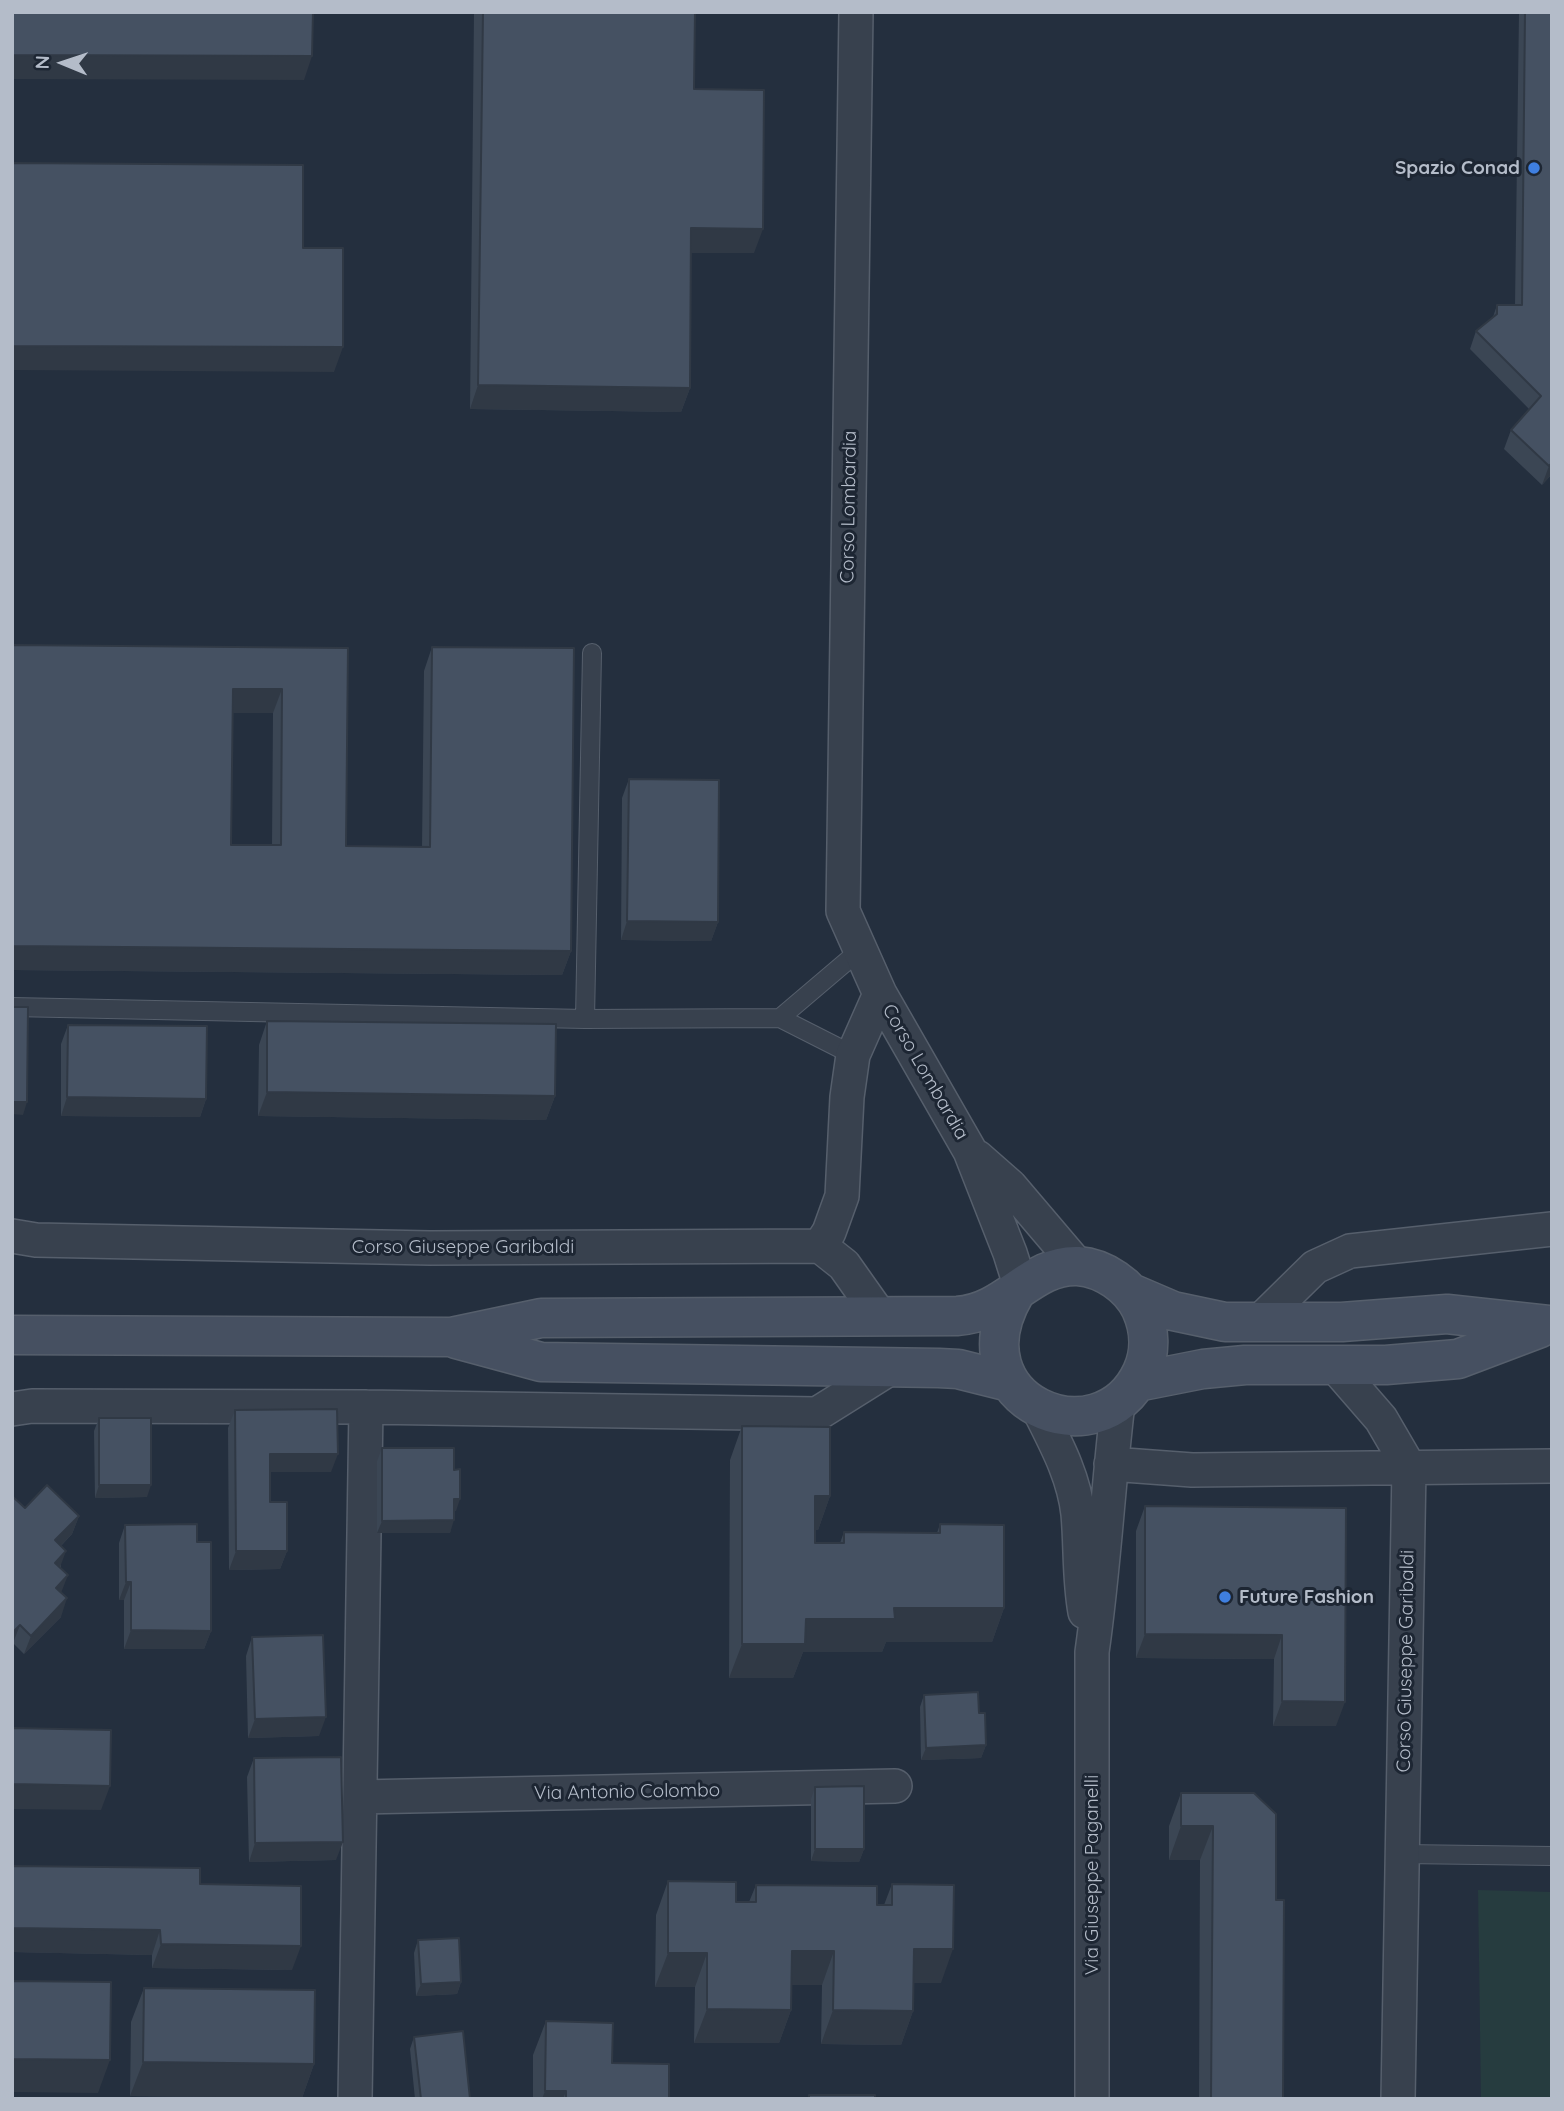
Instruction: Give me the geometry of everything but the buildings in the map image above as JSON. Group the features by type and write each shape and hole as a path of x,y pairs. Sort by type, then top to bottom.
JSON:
{"street":[{"name":"Corso Lombardia","path":"856,12 843,911 880,994 970,1151 1005,1240 1018,1291"},
{"name":"Corso Lombardia","path":"820,1246 829,1232 842,1196 847,1097 853,1055 880,994"},
{"name":"Corso Lombardia","path":"970,1151 1010,1186 1078,1266"},
{"path":"1259,1322 1315,1267 1350,1251 1552,1229"},
{"name":"Corso Giuseppe Garibaldi","path":"12,1236 36,1240 430,1248 820,1246"},
{"path":"820,1246 844,1265 880,1316"},
{"path":"12,1335 451,1337 541,1318 974,1315 996,1306 1037,1276 1057,1268 1078,1266 1098,1270 1116,1280 1131,1293 1141,1309 1149,1346 1145,1364 1127,1392"},
{"path":"1018,1291 1003,1314 998,1337 1000,1361 1010,1382 1022,1397 1038,1408 1065,1417 1092,1415 1127,1392 1203,1369 1237,1366 1386,1365 1458,1359 1550,1324"},
{"path":"1131,1293 1173,1311 1225,1322 1342,1322 1447,1314 1550,1324"},
{"path":"451,1337 541,1362 958,1369 1010,1382"},
{"path":"1335,1366 1381,1419 1409,1467"},
{"path":"12,1409 32,1406 366,1407 817,1414 892,1367"},
{"name":"Via Giuseppe Paganelli","path":"1092,2099 1092,1652 1102,1584 1111,1464 1127,1392"},
{"path":"355,2099 366,1407"},
{"name":"Via Giuseppe Paganelli","path":"1038,1408 1064,1460 1078,1512 1080,1585 1092,1652"},
{"path":"1111,1464 1192,1470 1552,1465"},
{"name":"Corso Giuseppe Garibaldi","path":"1398,2099 1409,1467"},
{"name":"Via Antonio Colombo","path":"360,1797 895,1786"}],"lane":[{"path":"585,1019 592,653"},
{"path":"780,1018 860,950"},
{"path":"12,1007 585,1019 780,1018 853,1055"},
{"path":"1403,1854 1552,1856"}],"green space":[{"path":"1478,1890 1552,1892 1552,2099 1481,2099"}],"place":[{"name":"Spazio Conad","path":"1534,168"},
{"name":"Future Fashion","path":"1225,1597"}]}
